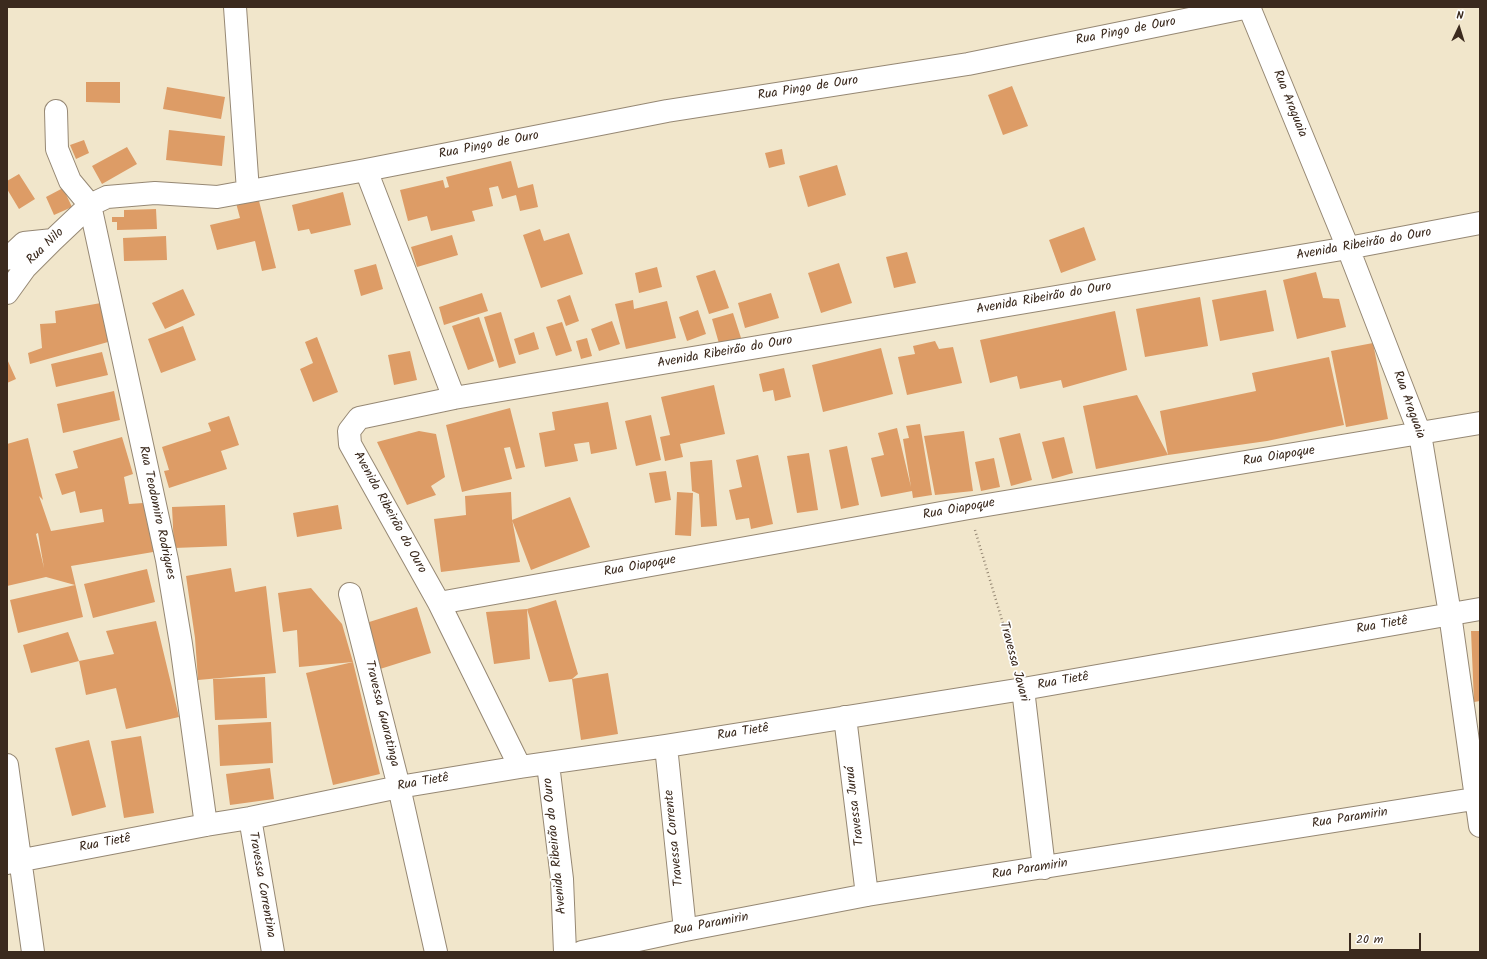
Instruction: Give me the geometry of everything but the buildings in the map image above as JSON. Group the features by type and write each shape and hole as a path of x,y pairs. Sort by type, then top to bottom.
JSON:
{"street":[{"path":"235,7 248,191"},
{"name":"Rua Pingo de Ouro","path":"90,205 107,197 155,192 217,197 366,170 667,111 968,64 1249,7"},
{"name":"Rua Araguaia","path":"1249,7 1348,248 1420,434 1450,614 1478,798 1480,826"},
{"path":"56,111 58,149 70,181 90,205"},
{"path":"366,170 454,398"},
{"name":"Rua Nilo","path":"7,293 25,268 90,205"},
{"name":"Rua Teodomiro Rodrigues","path":"90,205 167,560 181,644 206,825"},
{"name":"Avenida Ribeirão do Ouro","path":"520,767 439,603 350,444 349,431 359,418 454,398 1348,248 1480,223"},
{"path":"7,259 24,243 53,240"},
{"name":"Rua Oiapoque","path":"439,603 969,508 1480,423"},
{"name":"Travessa Guaratinga","path":"350,594 399,787 436,952"},
{"name":"Rua Tietê","path":"14,862 250,818 399,787 1023,689 1480,609"},
{"name":"Travessa Javari","path":"1023,689 1044,868"},
{"name":"Travessa Juruá","path":"845,717 867,895"},
{"name":"Travessa Corrente","path":"666,746 685,930"},
{"name":"Avenida Ribeirão do Ouro","path":"548,764 562,879 565,952"},
{"path":"7,765 14,862 33,952"},
{"name":"Rua Paramirin","path":"582,952 685,930 867,895 1478,798"},
{"name":"Travessa Correntina","path":"250,818 273,952"}],"path":[{"name":"Travessa Javari","path":"969,508 1023,689"}]}
